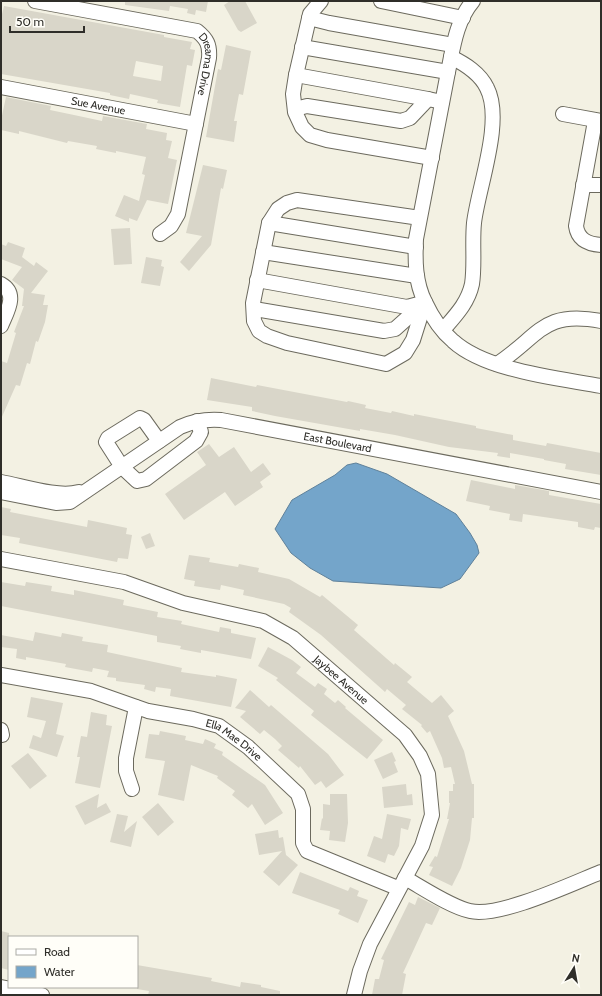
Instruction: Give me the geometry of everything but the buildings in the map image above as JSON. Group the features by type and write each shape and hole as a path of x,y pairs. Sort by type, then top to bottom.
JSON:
{"street":[{"name":"Dreama Drive","path":"34,1 197,31 205,38 210,49 178,214 171,226 160,234"},
{"path":"321,1 316,5 309,18 293,94 295,109 302,127 310,135 327,140 432,158"},
{"path":"381,1 463,18"},
{"path":"473,1 463,18 452,51 420,218 415,264 421,294 434,321 454,342 471,353 513,369 601,386"},
{"path":"309,18 452,51 476,73 487,89 492,104 492,127 474,223 472,285 465,304 443,330"},
{"path":"302,47 448,72"},
{"path":"296,75 442,102"},
{"name":"Sue Avenue","path":"1,87 196,124"},
{"path":"295,109 307,106 401,121 410,118 428,99"},
{"path":"563,114 598,121 576,221 577,232 580,237 588,243 601,245"},
{"path":"583,185 601,185"},
{"path":"420,218 297,200 287,203 278,209 269,223 253,303 254,321 260,331 276,340 386,364 405,353 413,340 425,302"},
{"path":"269,223 416,247"},
{"path":"263,252 417,276"},
{"path":"257,280 407,307 425,302"},
{"path":"1,284 9,292 11,301 10,308 1,326"},
{"path":"254,309 384,331 395,329 425,302"},
{"path":"497,364 509,356 535,332 549,323 574,318 601,321"},
{"path":"159,441 144,420 140,418 108,438 106,442 122,467 137,481 146,479 196,442 201,432 197,421"},
{"name":"East Boulevard","path":"93,487 180,427 197,421 221,420 601,492"},
{"path":"1,482 68,494 77,493 93,487"},
{"path":"1,492 56,503 70,502 93,487"},
{"name":"Jaybee Avenue","path":"1,559 124,582 183,602 263,621 293,638 405,735 420,756 428,774 432,814 422,846 370,944 354,995"},
{"name":"Ella Mae Drive","path":"2,678 91,691 136,707 219,726 262,759 298,794 303,809 303,843 307,851 395,886 401,884"},
{"path":"132,789 126,771 126,758 136,707"},
{"path":"401,884 472,912 480,912 506,908 601,872"},
{"path":"1,987 42,995"}],"water":[{"path":"356,463 387,474 456,514 470,533 477,545 479,553 460,579 441,588 333,581 310,568 291,553 275,529 292,500 335,475 347,465"}]}
